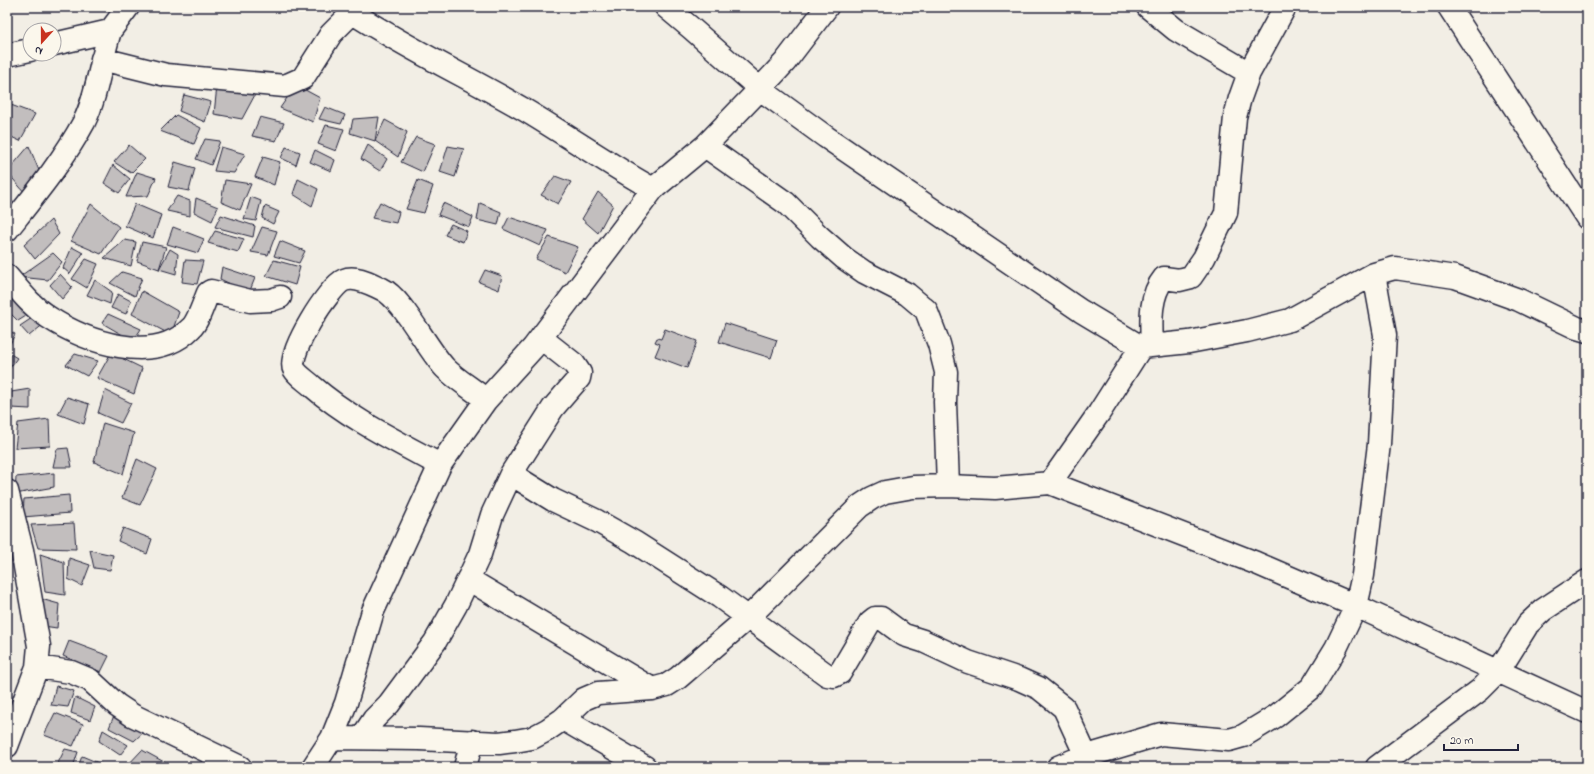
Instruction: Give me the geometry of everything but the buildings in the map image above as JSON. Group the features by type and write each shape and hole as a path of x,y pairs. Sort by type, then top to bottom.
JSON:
{"street":[{"path":"7,230 46,181 84,122 93,97 110,31 128,7"},
{"path":"666,7 692,28 760,89 826,138 1021,268 1081,310 1147,346 1211,338 1290,320 1374,274 1395,268 1455,277 1519,300 1577,328 1587,330"},
{"path":"314,767 332,738 346,703 373,611 440,465 486,400 541,338 653,188 705,146 760,89 784,62 827,7"},
{"path":"1148,7 1176,30 1249,73"},
{"path":"1050,483 1147,346 1157,286 1164,278 1179,280 1191,278 1204,258 1226,213 1236,117 1249,73 1285,7"},
{"path":"1449,7 1587,218"},
{"path":"102,59 166,75 284,86 304,78 331,34 356,10 411,49 523,110 625,173 653,188"},
{"path":"62,42 110,31"},
{"path":"7,55 22,52"},
{"path":"705,146 786,203 844,258 864,272 907,294 926,310 939,344 946,372 945,402 948,486"},
{"path":"1058,767 1086,756 1161,734 1229,740 1243,736 1276,716 1312,686 1336,648 1356,606 1363,575 1377,463 1385,335 1374,274"},
{"path":"7,276 32,304 48,317 102,342 125,348 153,346 175,340 184,335 193,327 208,293 212,291 250,301 271,300 280,297"},
{"path":"440,465 356,420 320,393 295,370 293,364 295,353 325,299 333,288 344,280 363,280 388,292 397,300 424,341 446,368 486,400"},
{"path":"362,737 374,719 389,704 435,642 456,605 480,554 492,516 511,474 553,408 579,378 580,373 574,364 541,338"},
{"path":"511,474 553,500 597,521 634,542 749,617 827,675 834,676 840,673 870,622 875,618 881,618 904,635 923,641 968,662 1019,679 1039,688 1064,708 1086,756"},
{"path":"332,738 362,737 499,743 532,738 563,719 584,699 598,693 652,689 666,685 678,678 749,617 860,506 872,498 885,492 913,487 948,486 995,488 1050,483 1256,564 1356,606 1587,712"},
{"path":"7,491 22,550 39,646 37,667 7,746"},
{"path":"468,579 652,689"},
{"path":"1378,767 1480,690 1498,672 1528,624 1543,610 1587,581"},
{"path":"37,667 71,672 90,680 117,705 132,715 240,767"},
{"path":"563,719 645,767"},
{"path":"465,767 472,741"}]}
